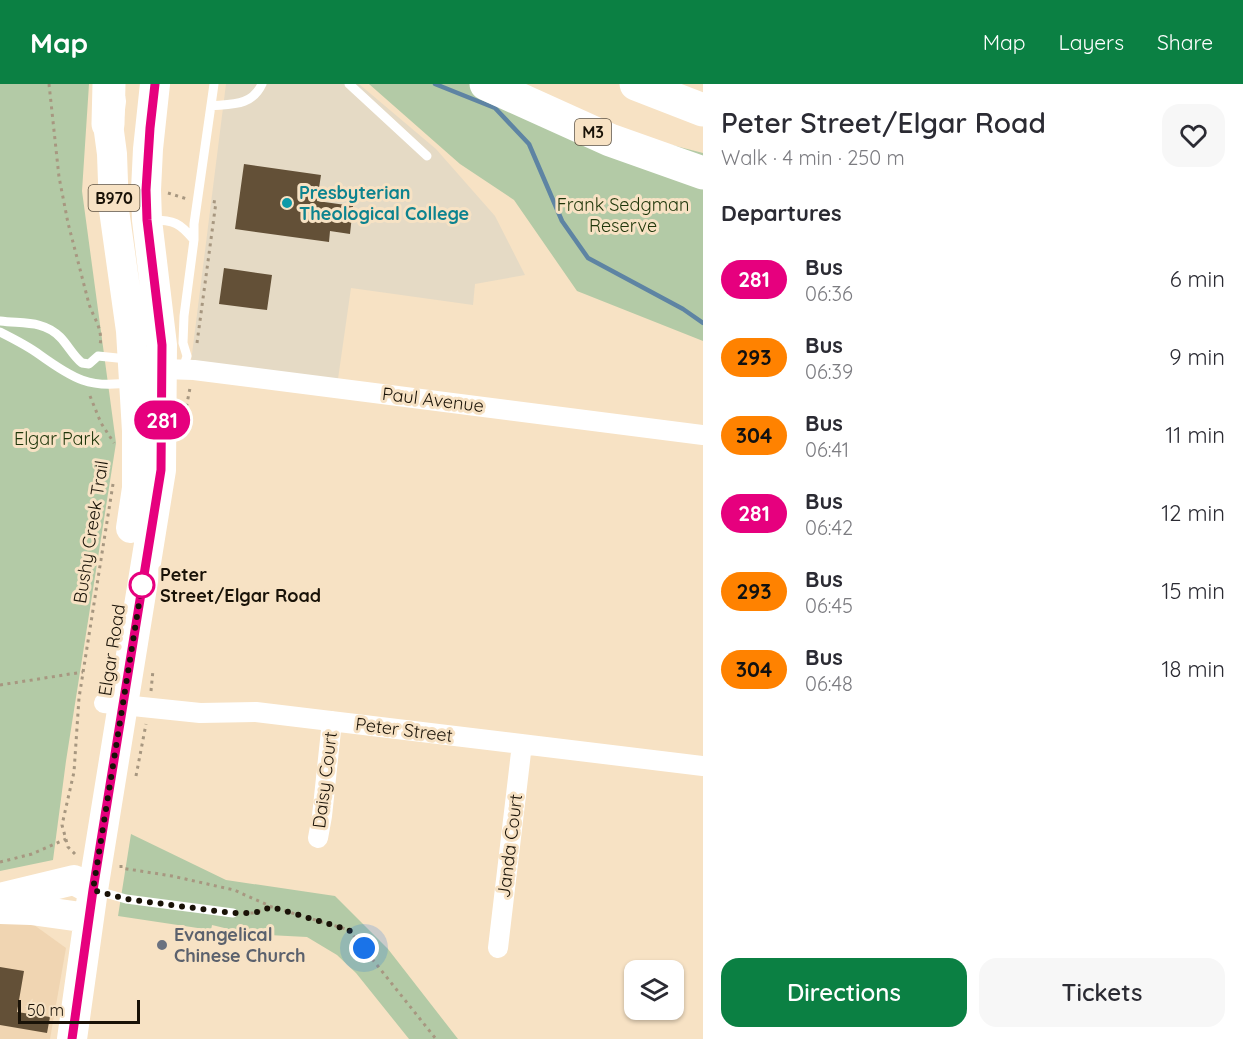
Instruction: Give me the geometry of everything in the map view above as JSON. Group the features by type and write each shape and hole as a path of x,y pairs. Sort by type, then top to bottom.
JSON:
{"highway":[{"path":"108,124 112,84"},
{"name":"M3","path":"486,84 610,140 703,173"},
{"path":"636,84 703,110"}],"main road":[{"name":"Elgar Road","path":"72,1039 74,916 79,874 181,366 162,345 147,220 148,149 155,84"},
{"name":"Elgar Road","path":"108,124 112,154 114,210 129,311 137,431 137,488 113,705"},
{"name":"Elgar Road","path":"129,311 135,280 132,250 134,233 147,220"},
{"path":"133,370 181,366"},
{"name":"Elgar Road","path":"72,1039 79,874"},
{"path":"0,898 79,874"},
{"path":"0,909 31,910 74,916"}],"street":[{"name":"Paul Avenue","path":"181,366 703,435"},
{"name":"Peter Street","path":"113,705 200,713 256,712 703,766"},
{"name":"Daisy Court","path":"318,838 332,721"},
{"name":"Janda Court","path":"498,948 522,744"}],"lane":[{"path":"181,366 196,212 214,84"},
{"path":"211,106 250,100 262,84"},
{"path":"349,84 427,156"},
{"path":"147,220 171,220 185,229 194,240"},
{"path":"0,321 40,324 46,327 62,339 82,363 89,364 98,356 133,370"},
{"path":"0,332 79,380 112,384 133,370"},
{"path":"79,874 126,899 232,913"}],"path":[{"path":"49,84 59,177 68,224 89,304 101,332 98,356"},
{"path":"181,366 184,422"},
{"name":"Bushy Creek Trail","path":"93,383 90,394 101,423 118,449"},
{"name":"Bushy Creek Trail","path":"79,874 62,825 74,772 79,698 114,473"},
{"path":"0,685 83,672"},
{"path":"0,862 32,854 66,839"},
{"path":"121,856 121,868 172,876 234,890 272,907 349,930 436,1039"},
{"path":"232,913 254,913 272,907"}],"shaded area":[{"path":"226,84 359,84 436,149 495,216 525,275 475,284 473,305 351,288 338,379 191,362"},
{"path":"23,917 66,948 50,1039 0,1039 0,921"}],"green space":[{"name":"Elgar Park","path":"0,84 89,84 82,191 116,443 66,761 53,860 0,871"},
{"name":"Frank Sedgman Reserve","path":"369,84 494,84 613,130 703,153 703,341 577,291 514,200 460,164"},
{"path":"131,834 226,880 335,896 388,949 458,1039 409,1039 356,973 337,955 307,937 249,934 212,925 211,930 118,916"}],"building":[{"name":"Presbyterian Theological College","path":"244,164 321,175 317,201 353,206 350,234 330,231 329,242 235,229"},
{"path":"224,268 272,275 267,310 219,304"},
{"path":"0,967 24,971 17,1012 50,1017 47,1033 0,1025"}],"waterway":[{"path":"435,84 495,108 529,144 562,221 588,258 683,309 703,323"}],"bus line":[{"name":"281","path":"72,1039 93,890 161,470 162,345 147,220 146,190 155,84"}],"place":[{"name":"Presbyterian Theological College","path":"287,203"},
{"name":"Peter Street/Elgar Road","path":"142,585"},
{"name":"Evangelical Chinese Church","path":"162,945"}],"route":[{"path":"142,585 93,890 126,899 232,913 254,913 272,907 349,930 364,948"}]}
